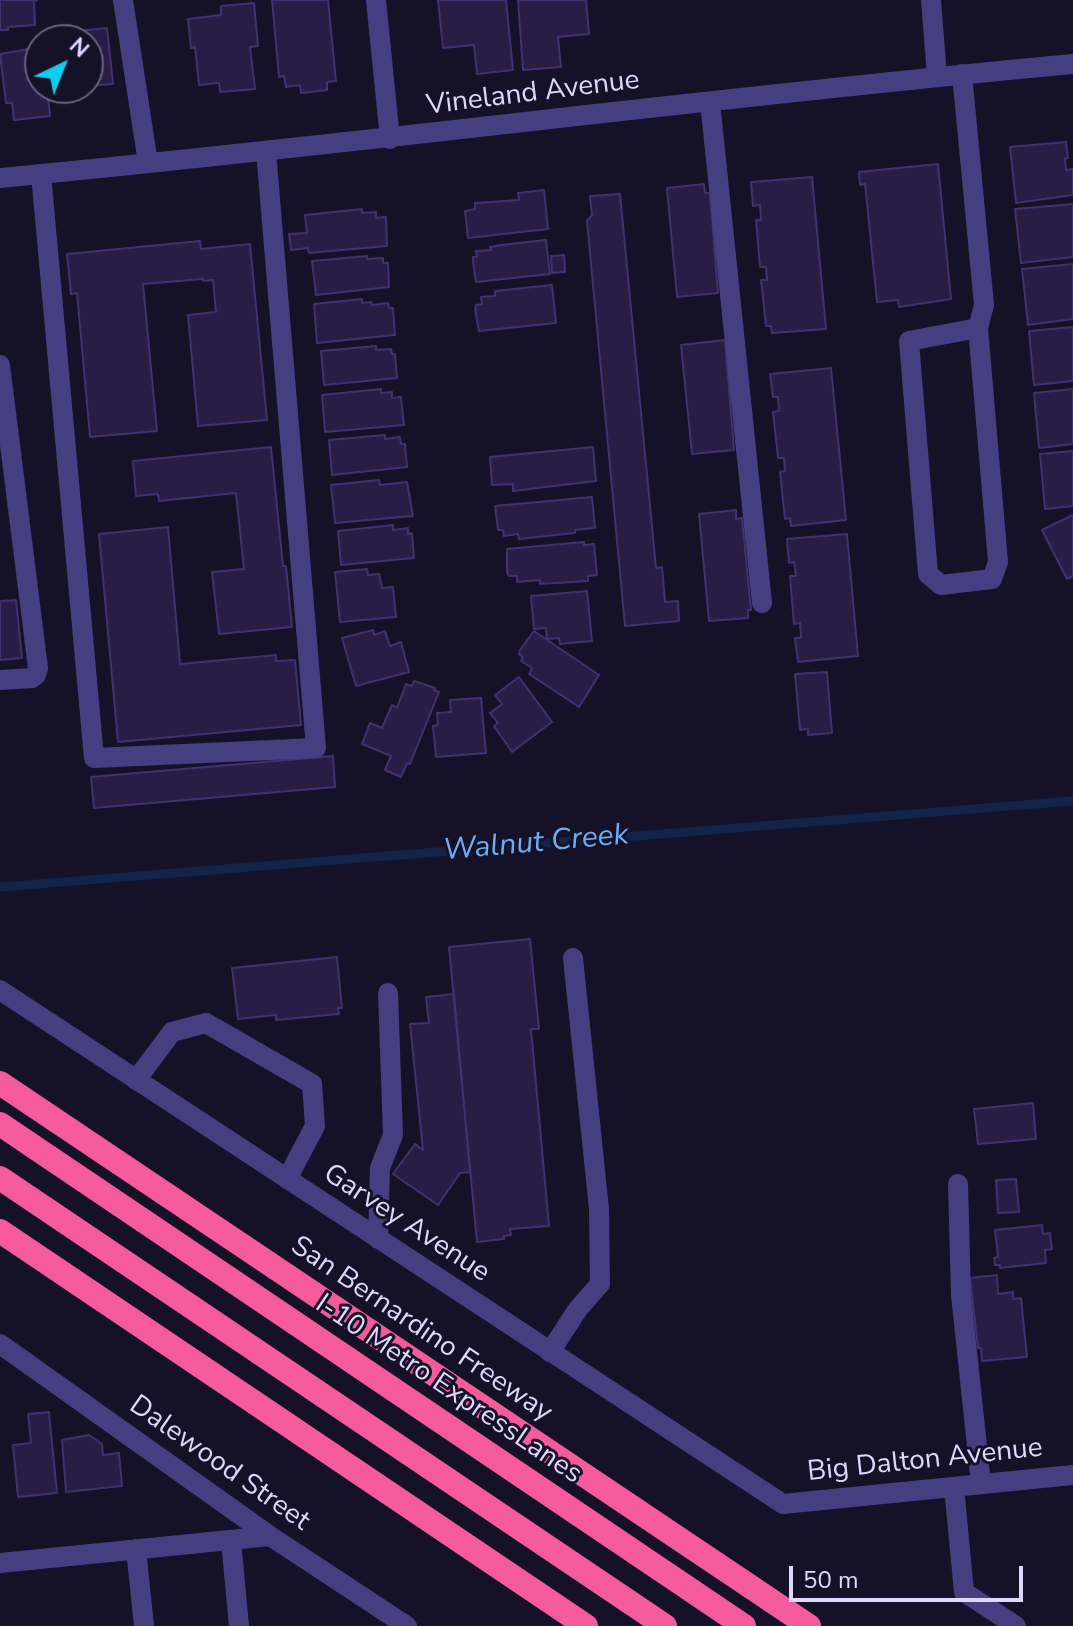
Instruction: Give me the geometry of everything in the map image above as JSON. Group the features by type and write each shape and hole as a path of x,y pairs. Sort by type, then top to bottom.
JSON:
{"highway":[{"name":"San Bernardino Freeway","path":"0,1083 809,1626"},
{"name":"I-10 Metro ExpressLanes","path":"0,1124 744,1626"},
{"path":"0,1178 665,1626"},
{"path":"0,1231 586,1626"}],"street":[{"path":"123,0 148,163"},
{"path":"376,0 390,139"},
{"path":"931,0 937,76"},
{"name":"Vineland Avenue","path":"0,178 390,139 937,76 1073,64"},
{"path":"962,74 984,305 978,328 998,562 992,579 941,585 928,574 909,341 978,328"},
{"path":"710,102 762,603"},
{"path":"41,174 94,758 316,748 266,151"},
{"path":"0,365 38,668 32,678 0,680"},
{"path":"550,1352 578,1309 600,1284 599,1209 573,958"},
{"name":"Garvey Avenue","path":"0,990 783,1504"},
{"path":"378,1239 380,1168 393,1135 388,993"},
{"path":"136,1080 172,1032 206,1023 312,1084 315,1126 287,1179"},
{"path":"958,1184 961,1295 981,1484"},
{"name":"Dalewood Street","path":"0,1344 270,1536 407,1626"},
{"name":"Big Dalton Avenue","path":"783,1504 1073,1475"},
{"path":"954,1487 964,1592 1016,1626"},
{"path":"0,1563 270,1536"},
{"path":"231,1540 239,1626"},
{"path":"136,1549 144,1626"}],"building":[{"path":"0,0 37,0 34,1 35,24 0,30"},
{"path":"272,0 328,0 336,81 327,82 327,90 301,93 300,85 286,87 284,76 279,77"},
{"path":"438,0 506,0 513,70 477,74 474,45 443,48"},
{"path":"518,0 586,0 589,34 558,37 561,67 523,70"},
{"path":"254,3 258,46 250,47 255,89 220,92 219,83 199,85 188,19 221,15 221,6"},
{"path":"104,28 107,28 113,84 104,85"},
{"path":"24,50 24,104 49,104 50,116 14,120 12,103 6,103 0,54"},
{"path":"1066,142 1066,170 1073,169 1073,195 1016,203 1010,147"},
{"path":"938,164 951,299 899,307 898,300 877,302 865,184 860,185 859,172"},
{"path":"812,177 826,329 772,333 771,326 766,326 761,280 767,280 766,267 760,267 756,220 761,220 760,205 753,206 751,182"},
{"path":"704,184 705,193 710,193 718,293 677,297 667,188"},
{"path":"544,190 548,229 468,238 465,211 475,209 475,203 519,200 518,193"},
{"path":"620,194 656,568 662,567 665,602 678,601 679,621 625,626 587,221 592,215 590,196"},
{"path":"1073,204 1073,257 1021,263 1015,209"},
{"path":"362,209 362,213 376,212 376,218 386,217 387,246 309,253 308,248 291,250 289,234 307,233 305,215"},
{"path":"546,240 550,274 476,282 473,257 477,257 476,251"},
{"path":"200,241 201,249 250,244 267,420 198,426 188,315 216,312 213,280 143,284 157,431 90,437 77,293 71,294 67,254"},
{"path":"564,255 565,272 552,273 551,256"},
{"path":"367,256 367,259 383,258 383,263 388,263 389,287 316,295 312,261"},
{"path":"1073,264 1073,319 1028,325 1022,269"},
{"path":"552,285 556,323 479,331 475,309 476,305 482,304 481,297 495,296 495,291"},
{"path":"362,299 362,303 388,303 389,308 393,308 395,335 317,343 314,304"},
{"path":"1073,327 1073,381 1034,385 1029,331"},
{"path":"725,340 734,450 692,454 681,345"},
{"path":"376,346 376,350 391,349 395,354 397,378 324,385 321,351"},
{"path":"831,368 846,520 791,526 790,518 785,519 780,472 785,471 784,458 778,458 773,412 779,411 778,397 773,397 770,374"},
{"path":"381,389 381,393 392,392 392,398 401,397 404,425 325,432 322,395"},
{"path":"1073,389 1073,444 1039,448 1034,393"},
{"path":"385,435 385,439 400,437 401,444 405,444 407,467 332,475 329,440"},
{"path":"271,447 292,627 219,634 212,572 244,569 236,493 159,501 158,494 136,496 133,461"},
{"path":"593,447 596,481 513,491 513,484 492,485 490,457"},
{"path":"1073,451 1073,506 1045,509 1040,454"},
{"path":"379,480 380,485 407,482 413,516 335,523 331,485"},
{"path":"592,497 595,528 519,539 518,534 504,536 503,530 498,530 495,506"},
{"path":"736,510 736,519 742,518 751,610 748,610 748,618 709,621 699,514"},
{"path":"1073,515 1073,576 1067,579 1042,530"},
{"path":"393,525 393,530 408,528 408,534 412,533 414,558 341,565 338,531"},
{"path":"168,527 180,664 276,655 276,661 295,660 301,725 118,742 99,534"},
{"path":"847,534 858,656 798,662 795,638 801,638 800,623 794,624 790,576 796,576 794,562 789,563 787,539"},
{"path":"584,542 584,545 594,544 597,575 588,576 588,581 517,582 517,576 509,576 507,572 507,549"},
{"path":"367,569 368,575 379,574 382,588 393,587 396,617 340,622 335,572"},
{"path":"587,591 592,641 560,644 559,638 547,639 546,628 534,629 531,596"},
{"path":"16,600 22,658 0,660 0,601"},
{"path":"373,630 374,635 385,631 390,646 401,642 409,672 356,686 342,638"},
{"path":"534,631 599,675 579,707 529,674 532,668 521,661 520,650"},
{"path":"827,672 832,733 808,735 808,729 800,730 795,674"},
{"path":"519,677 552,722 512,752 494,726 498,723 490,713 502,704 495,695"},
{"path":"414,681 439,692 410,764 407,763 401,777 385,770 391,756 362,744 370,723 382,728 392,705 397,708 406,684 412,686"},
{"path":"481,698 486,753 436,757 433,726 438,725 437,713 451,712 450,700"},
{"path":"333,756 335,787 94,808 91,777"},
{"path":"530,939 539,1029 531,1029 549,1226 510,1229 511,1235 504,1236 504,1239 477,1242 449,947"},
{"path":"337,957 342,1008 338,1008 339,1014 276,1020 276,1015 238,1019 232,968"},
{"path":"454,994 470,1172 460,1173 438,1205 393,1174 415,1144 423,1150 410,1024 429,1023 426,997"},
{"path":"1033,1103 1036,1139 978,1144 974,1109"},
{"path":"1016,1179 1019,1212 998,1213 996,1180"},
{"path":"1042,1225 1043,1234 1050,1233 1052,1249 1045,1250 1046,1263 1000,1268 1000,1265 995,1265 994,1258 998,1257 995,1230"},
{"path":"997,1275 998,1294 1013,1292 1013,1299 1021,1298 1027,1357 982,1361 970,1278"},
{"path":"49,1412 57,1493 18,1497 13,1445 31,1443 28,1414"},
{"path":"89,1435 102,1444 103,1455 119,1453 122,1486 66,1492 62,1440"}],"waterway":[{"name":"Walnut Creek","path":"0,887 1073,801"}]}
